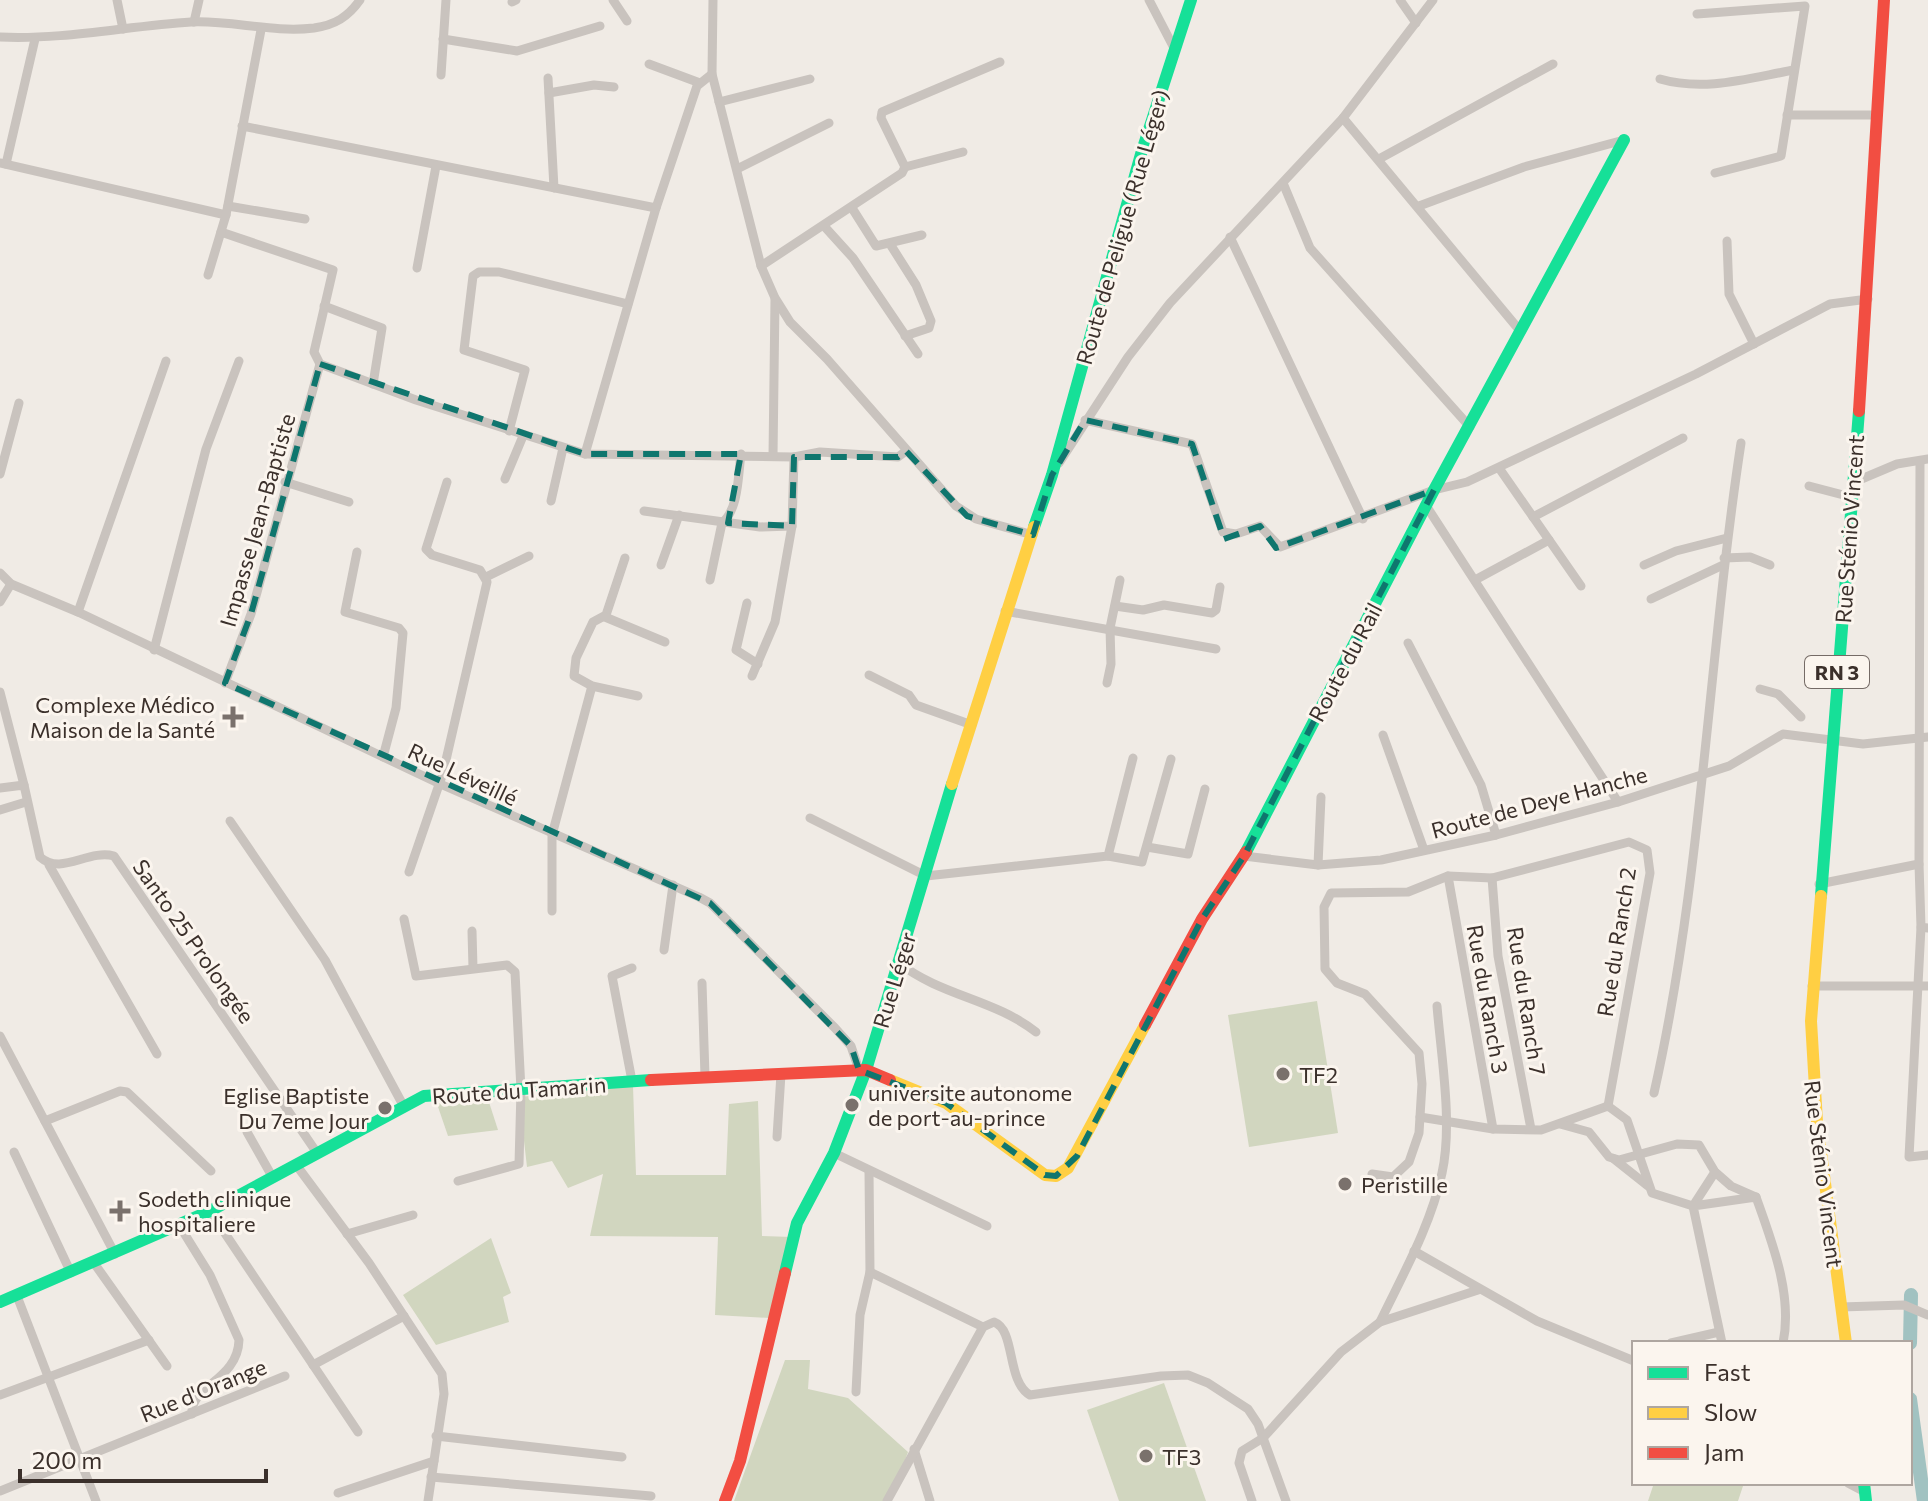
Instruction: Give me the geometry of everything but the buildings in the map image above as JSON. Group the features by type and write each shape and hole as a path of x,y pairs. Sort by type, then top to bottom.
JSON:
{"street":[{"path":"117,0 123,29"},
{"path":"194,22 199,0"},
{"path":"0,37 35,39 194,22 261,30 316,28 349,15 360,0"},
{"path":"441,75 446,0"},
{"path":"613,0 627,21"},
{"path":"713,0 712,74 761,266 775,298 790,322 967,516 1033,535"},
{"path":"1149,0 1174,48"},
{"name":"Route de Peligue (Rue Léger)","path":"1056,455 1141,154 1191,0"},
{"path":"1400,0 1416,23"},
{"path":"1052,475 1085,420 1170,303 1343,118 1433,0"},
{"name":"Rue Sténio Vincent","path":"1846,1341 1810,1063 1812,986 1868,299 1884,0"},
{"path":"1697,14 1805,3 1781,156 1715,173"},
{"path":"443,39 517,51 600,26"},
{"path":"208,275 227,210 261,30"},
{"path":"35,39 3,164 227,210 305,219"},
{"path":"905,167 881,118 882,112 1000,62"},
{"path":"649,64 700,83"},
{"path":"1379,159 1553,64"},
{"path":"1660,79 1682,85 1716,85 1794,70"},
{"path":"585,454 656,208 700,83 712,74"},
{"path":"548,78 554,188"},
{"path":"719,102 810,79"},
{"path":"549,93 594,85 614,87"},
{"path":"1787,115 1878,115"},
{"path":"1343,118 1521,332"},
{"path":"737,169 829,123"},
{"path":"242,126 656,208"},
{"path":"1419,206 1524,167 1624,140"},
{"name":"Route du Rail","path":"1056,1176 1068,1168 1077,1156 1158,997 1202,919 1244,856 1434,490 1624,140"},
{"path":"761,266 894,181 905,167 963,152"},
{"path":"417,268 436,166"},
{"path":"1283,183 1310,248 1470,427"},
{"path":"852,208 872,244 890,244 922,235"},
{"path":"824,226 853,258 918,354"},
{"name":"Impasse Jean-Baptiste","path":"221,232 333,270 314,352 320,364 251,614 225,683"},
{"path":"1230,237 1363,519"},
{"path":"1727,241 1729,294 1754,344"},
{"path":"890,244 916,285 931,321 929,328 905,336"},
{"path":"509,431 525,370 464,350 473,276 479,272 499,272 628,304"},
{"path":"773,456 775,298"},
{"path":"1085,420 1192,444 1225,534 1260,526 1280,547 1499,468 1830,304 1868,299"},
{"path":"324,306 382,328 373,384"},
{"path":"78,612 166,361"},
{"path":"154,650 206,449 239,361"},
{"path":"320,364 523,436 585,454 794,457 820,452 898,457 906,451"},
{"path":"0,474 19,403"},
{"path":"505,479 523,436"},
{"path":"1533,517 1683,438"},
{"path":"1654,1093 1674,989 1741,443"},
{"path":"551,501 563,448"},
{"path":"710,580 722,523 731,511 741,454"},
{"name":"Rue Léger","path":"725,1501 740,1461 797,1223 834,1153 863,1070 1056,455"},
{"path":"752,676 775,622 792,526 794,457"},
{"path":"1852,483 1897,464 1924,460 1923,738 1919,864 1924,927 1915,987 1909,1157 1928,1155"},
{"path":"1499,468 1581,586"},
{"path":"285,482 349,502"},
{"path":"447,482 426,549 432,555 480,570 486,577"},
{"path":"1809,486 1851,497"},
{"path":"1427,507 1618,802"},
{"path":"644,511 722,523 792,526"},
{"path":"661,565 679,515"},
{"path":"1644,565 1676,551 1727,538"},
{"path":"1475,580 1549,540"},
{"path":"357,552 345,612 399,628 403,633 396,708 383,757"},
{"path":"486,577 529,556"},
{"path":"605,617 625,558"},
{"path":"1651,599 1724,562 1757,558 1770,565"},
{"name":"Rue Léveillé","path":"0,573 11,584 78,612 438,783 710,903 851,1046 863,1070"},
{"path":"409,872 438,783 486,577"},
{"path":"1107,683 1111,664 1110,628 1120,580"},
{"path":"0,602 11,584"},
{"path":"1115,606 1143,610 1164,605 1212,613 1216,610 1220,587"},
{"path":"747,603 735,647 758,664"},
{"path":"1005,611 1216,649"},
{"path":"638,696 578,680 574,669 593,622 605,617 665,642"},
{"path":"1408,643 1481,785 1496,835"},
{"path":"869,675 909,695 916,705 972,725"},
{"path":"552,911 552,835 592,686"},
{"path":"1760,689 1778,694 1801,717"},
{"path":"0,692 40,857 49,865 157,1054"},
{"name":"Route de Deye Hanche","path":"1244,856 1318,865 1381,860 1496,835 1618,802 1729,766 1783,734 1863,744 1923,738"},
{"path":"1383,735 1424,850"},
{"path":"1108,856 1133,758"},
{"path":"810,818 926,876 1108,856 1142,862 1171,759"},
{"path":"0,788 24,785"},
{"path":"1147,847 1188,854 1205,789"},
{"path":"1318,865 1321,797"},
{"path":"0,810 26,802"},
{"path":"230,821 325,960 403,1105"},
{"name":"Rue du Ranch 2","path":"1420,1117 1419,1053 1365,994 1337,983 1325,969 1324,907 1331,893 1408,892 1448,876 1492,878 1629,842 1647,850 1650,873 1608,1106"},
{"name":"Santo 25 Prolongée","path":"49,865 59,866 94,854 114,856 317,1153"},
{"path":"1819,884 1919,864"},
{"name":"Rue du Ranch 3","path":"1448,876 1493,1129"},
{"name":"Rue du Ranch 7","path":"1492,878 1498,956 1531,1129"},
{"path":"664,950 673,885"},
{"path":"404,919 416,976 507,965 515,972 521,1090 519,1164 458,1181"},
{"path":"472,931 473,968"},
{"path":"899,963 928,983 1015,1016 1036,1032"},
{"path":"632,968 612,976 632,1081"},
{"path":"702,983 705,1076"},
{"path":"1812,986 1928,986"},
{"path":"1380,1322 1414,1251 1443,1171 1444,1120 1437,1006"},
{"path":"0,1036 115,1254"},
{"name":"Route du Tamarin","path":"0,1302 210,1211 424,1096 705,1076 863,1070 946,1103 1032,1167 1045,1175 1056,1176"},
{"path":"777,1137 781,1074"},
{"path":"45,1121 120,1091 127,1092 211,1171"},
{"path":"1372,1174 1393,1177 1409,1162 1420,1117 1493,1129 1531,1129 1558,1124 1608,1106 1627,1120 1652,1193 1693,1206 1756,1197"},
{"path":"1558,1124 1582,1128 1596,1136 1614,1159 1648,1186"},
{"path":"247,1132 273,1178"},
{"path":"1614,1159 1677,1144 1699,1145 1715,1172 1731,1186 1756,1197 1776,1253 1787,1323 1783,1341"},
{"path":"14,1152 71,1273"},
{"path":"834,1153 987,1226"},
{"path":"297,1166 442,1374 444,1394 427,1500"},
{"path":"856,1392 860,1315 870,1272 869,1171"},
{"path":"1715,1172 1693,1206 1721,1341"},
{"path":"210,1211 358,1432"},
{"path":"347,1234 413,1215"},
{"path":"179,1225 210,1275 239,1340 239,1351 230,1369 195,1398 192,1414"},
{"path":"1414,1251 1537,1321 1632,1360"},
{"path":"94,1263 167,1366"},
{"path":"870,1272 983,1327"},
{"path":"1252,1501 1240,1456 1263,1438 1341,1352 1380,1322 1478,1290"},
{"path":"17,1296 96,1501"},
{"path":"1841,1307 1911,1308 1928,1315"},
{"path":"313,1365 404,1316"},
{"path":"887,1501 983,1327 994,1322 1003,1329 1018,1382 1030,1395 1188,1375 1208,1383 1248,1409 1263,1438 1286,1501"},
{"path":"1680,1341 1719,1332"},
{"path":"0,1395 49,1380 149,1340"},
{"path":"1623,1357 1632,1352"},
{"name":"Rue d'Orange","path":"0,1491 285,1376"},
{"path":"436,1436 622,1457"},
{"path":"914,1449 930,1501"},
{"path":"338,1493 434,1461"},
{"path":"431,1477 651,1496"}],"highlighted area":[{"path":"320,364 585,454 741,454 728,523 792,526 794,457 898,457 906,451 967,516 1033,535 1052,475 1085,420 1192,444 1224,539 1260,526 1276,548 1434,490 1244,856 1202,919 1077,1156 1056,1176 1045,1175 946,1103 859,1070 851,1046 710,903 225,683 251,614"}],"green space":[{"name":"TF2","path":"1317,1001 1338,1133 1249,1147 1228,1015"},
{"path":"633,1086 636,1175 726,1175 729,1104 758,1101 762,1236 792,1237 769,1318 715,1315 718,1237 590,1236 603,1174 568,1188 552,1161 527,1167 519,1097"},
{"path":"488,1099 498,1130 448,1136 436,1101"},
{"path":"491,1238 511,1293 503,1297 509,1322 436,1345 403,1295"},
{"path":"785,1360 810,1360 808,1389 848,1398 908,1452 890,1501 734,1501"},
{"name":"TF3","path":"1164,1383 1206,1501 1119,1501 1087,1410"},
{"path":"1653,1485 1743,1485 1738,1501 1648,1501"}],"waterway":[{"path":"1910,1341 1911,1295"},
{"path":"1912,1414 1924,1501"}],"traffic: fast":[{"path":"1034,527 1052,475 1141,154 1191,0"},
{"path":"1246,852 1434,490 1624,140"},
{"path":"1821,896 1859,411"},
{"path":"785,1273 797,1223 834,1153 866,1070 952,784"},
{"path":"0,1302 210,1211 424,1096 651,1080"},
{"path":"1864,1485 1866,1501"}],"traffic: slow":[{"path":"952,784 1034,527"},
{"path":"1821,896 1811,1021 1817,1122 1846,1341"},
{"path":"890,1080 946,1103 1045,1175 1056,1176 1068,1168 1145,1025"}],"traffic: jam":[{"path":"1859,411 1884,0"},
{"path":"1145,1025 1202,919 1246,852"},
{"path":"651,1080 866,1070 890,1080"},
{"path":"725,1501 740,1461 785,1273"}],"place":[{"name":"Complexe Médico Maison de la Santé","path":"233,717"},
{"name":"TF2","path":"1283,1074"},
{"name":"universite autonome de port-au-prince","path":"852,1105"},
{"name":"Eglise Baptiste Du 7eme Jour","path":"385,1108"},
{"name":"Peristille","path":"1345,1184"},
{"name":"Sodeth clinique hospitaliere","path":"120,1211"},
{"name":"TF3","path":"1146,1456"}]}
